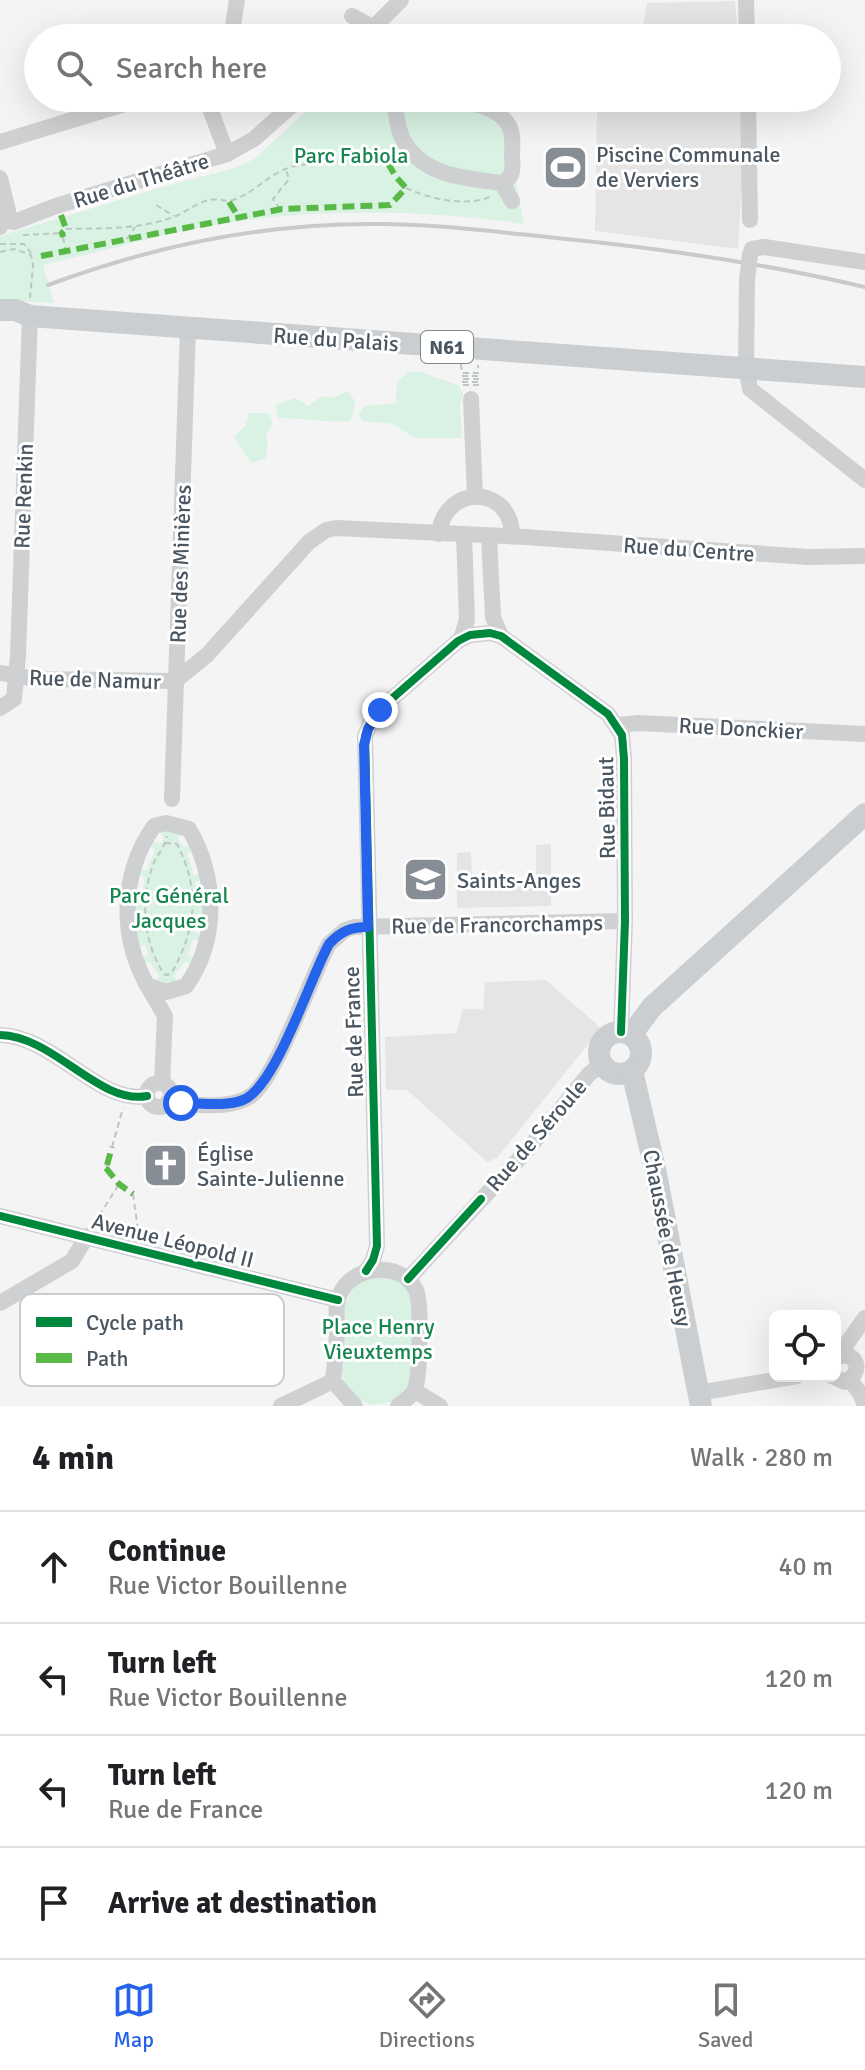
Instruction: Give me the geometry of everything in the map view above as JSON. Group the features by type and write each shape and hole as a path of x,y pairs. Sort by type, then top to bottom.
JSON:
{"main road":[{"name":"Rue du Palais","path":"0,310 29,310 188,328 865,377"},
{"name":"N61","path":"0,327 29,310"},
{"path":"626,1033 639,1044 640,1060 632,1071 614,1073 602,1064 599,1057 601,1044 610,1034 626,1033 865,814"},
{"name":"Chaussée de Heusy","path":"632,1071 655,1169 700,1400"}],"street":[{"path":"233,24 237,0"},
{"path":"377,24 401,0"},
{"path":"746,0 747,24"},
{"path":"352,16 360,24"},
{"path":"0,142 98,112"},
{"path":"211,112 227,154"},
{"name":"Rue du Théâtre","path":"56,206 227,154 254,139 284,112"},
{"path":"396,112 404,142 425,165 446,174 502,183 513,173 512,135 508,125 494,112"},
{"path":"748,112 750,220"},
{"path":"0,178 2,225"},
{"path":"502,183 512,201"},
{"path":"2,225 29,210 56,206"},
{"path":"2,225 56,206"},
{"path":"865,262 764,247 752,249 747,280 746,368 747,382 754,394 865,480"},
{"name":"Rue Renkin","path":"8,674 29,310"},
{"name":"Rue des Minières","path":"172,799 188,328"},
{"path":"471,383 475,497"},
{"path":"439,534 444,514 449,508 465,498 475,497 491,500 506,511 512,522 512,536"},
{"name":"Rue du Centre","path":"175,681 207,655 318,535 336,528 512,536 808,557 865,556"},
{"path":"461,639 467,620 464,534"},
{"path":"489,536 493,617 501,636"},
{"path":"461,639 480,633 501,636"},
{"name":"Rue Bidaut","path":"501,636 598,705 618,725 622,735 623,994 626,1033"},
{"name":"Rue de France","path":"366,1271 377,1246 364,745 368,729 388,702 461,639"},
{"path":"0,708 14,699 8,674"},
{"name":"Rue de Namur","path":"8,674 36,679 175,681"},
{"name":"Rue Donckier","path":"618,725 638,723 865,734"},
{"path":"165,1016 137,968 130,943 128,893 137,856 160,825 172,799"},
{"path":"162,1083 165,1016 197,968 207,940 211,904 198,845 172,799"},
{"path":"160,825 189,829"},
{"name":"Rue de Francorchamps","path":"368,927 625,921"},
{"path":"169,1100 230,1104 251,1097 268,1076 329,944 345,930 368,927"},
{"path":"147,985 166,992 186,986"},
{"path":"623,994 652,1007"},
{"path":"0,1035 31,1040 117,1094 147,1096"},
{"name":"Rue de Séroule","path":"408,1279 529,1148 589,1074 602,1064"},
{"path":"162,1083 170,1090 169,1100 163,1106 156,1107 147,1096 151,1086 162,1083"},
{"name":"Avenue Léopold II","path":"0,1216 338,1300"},
{"path":"0,1303 72,1261 87,1236"},
{"path":"355,1406 333,1381 338,1300 351,1279 366,1271 399,1273 408,1279 420,1303 418,1377 415,1391 398,1406"},
{"path":"841,1382 856,1375 858,1367 852,1357 842,1352 865,1318"},
{"path":"850,1380 865,1406"},
{"path":"281,1406 333,1381"},
{"path":"700,1400 773,1382"},
{"path":"415,1391 440,1406"}],"path":[{"path":"66,229 135,226 175,216 200,202 214,198 229,202 251,193 266,178 285,169 316,162 357,161 383,155 404,142"},
{"path":"280,209 273,199 289,179 285,169"},
{"path":"406,188 439,199 474,201 487,199 496,193 502,183"},
{"path":"156,205 175,216"},
{"path":"2,225 24,244 31,255 33,284 29,310"},
{"path":"127,239 135,226"},
{"path":"19,235 62,235 66,252"},
{"path":"0,252 14,249 31,255"},
{"path":"461,362 462,373 471,383 478,373 478,364"},
{"path":"160,825 165,843 153,866 146,896 146,918 150,950 167,975 171,974 188,939 193,898 186,863 177,844 165,843"},
{"path":"112,1147 126,1096"},
{"path":"87,1236 119,1184"},
{"path":"133,1194 142,1251"}],"shaded area":[{"path":"735,1 737,24 643,24 647,3"},
{"path":"597,112 742,112 743,165 738,249 595,231"},
{"path":"551,844 551,906 457,908 457,853 471,852 472,883 536,883 536,845"},
{"path":"546,980 601,1028 497,1158 487,1162 407,1090 386,1090 385,1037 456,1033 463,1009 483,1009 485,982"}],"green space":[{"name":"Parc Fabiola","path":"306,112 485,112 507,135 524,224 450,216 375,213 300,215 226,223 43,265 54,303 0,300 0,236 235,168 254,159"},
{"path":"408,372 420,372 458,385 463,393 460,406 462,438 414,438 394,424 363,421 358,415 364,406 396,403 397,382"},
{"path":"347,391 355,401 353,416 348,422 278,418 276,405 295,398 308,406 322,396 334,398"},
{"path":"249,413 268,413 273,425 266,434 265,459 251,463 234,437 246,425"},
{"name":"Parc Général Jacques","path":"170,828 182,831 178,840 185,847 193,844 195,850 187,853 194,875 203,873 204,879 195,882 197,900 206,900 206,914 197,914 194,932 203,935 202,941 193,939 188,955 196,958 193,965 185,961 174,976 178,984 155,984 159,976 150,962 141,964 139,959 148,955 145,945 136,947 133,931 142,929 141,913 133,913 132,898 141,899 145,877 136,874 138,868 147,870 155,850 148,845 151,839 159,844 164,839 160,831"},
{"name":"Place Henry Vieuxtemps","path":"383,1277 401,1284 410,1295 414,1316 412,1372 410,1382 395,1401 371,1405 358,1399 344,1383 343,1307 356,1285 368,1278"}],"railway":[{"path":"48,285 130,258 214,239 299,227 385,224 641,247 754,264 865,287"}],"marked path":[{"path":"41,256 282,209 390,205 406,188 383,155"},
{"path":"229,202 238,216"},
{"path":"61,215 66,229 63,237"},
{"path":"107,1165 112,1147"},
{"path":"106,1168 119,1184 133,1194"}],"cycle path":[{"path":"366,1271 377,1246 365,736 371,722 388,702 458,641 470,635 490,633 501,636 608,714 622,735 625,921 621,1032"},
{"path":"0,1035 20,1038 39,1046 111,1090 129,1096 147,1096"},
{"path":"408,1279 481,1199"},
{"path":"0,1216 338,1300"}],"place":[{"name":"Piscine Communale de Verviers","path":"565,167"},
{"name":"Saints-Anges","path":"426,880"},
{"name":"Église Sainte-Julienne","path":"166,1166"}],"route":[{"path":"181,1103 230,1104 251,1097 268,1076 329,944 345,930 368,927 364,745 371,722 380,710"}]}
